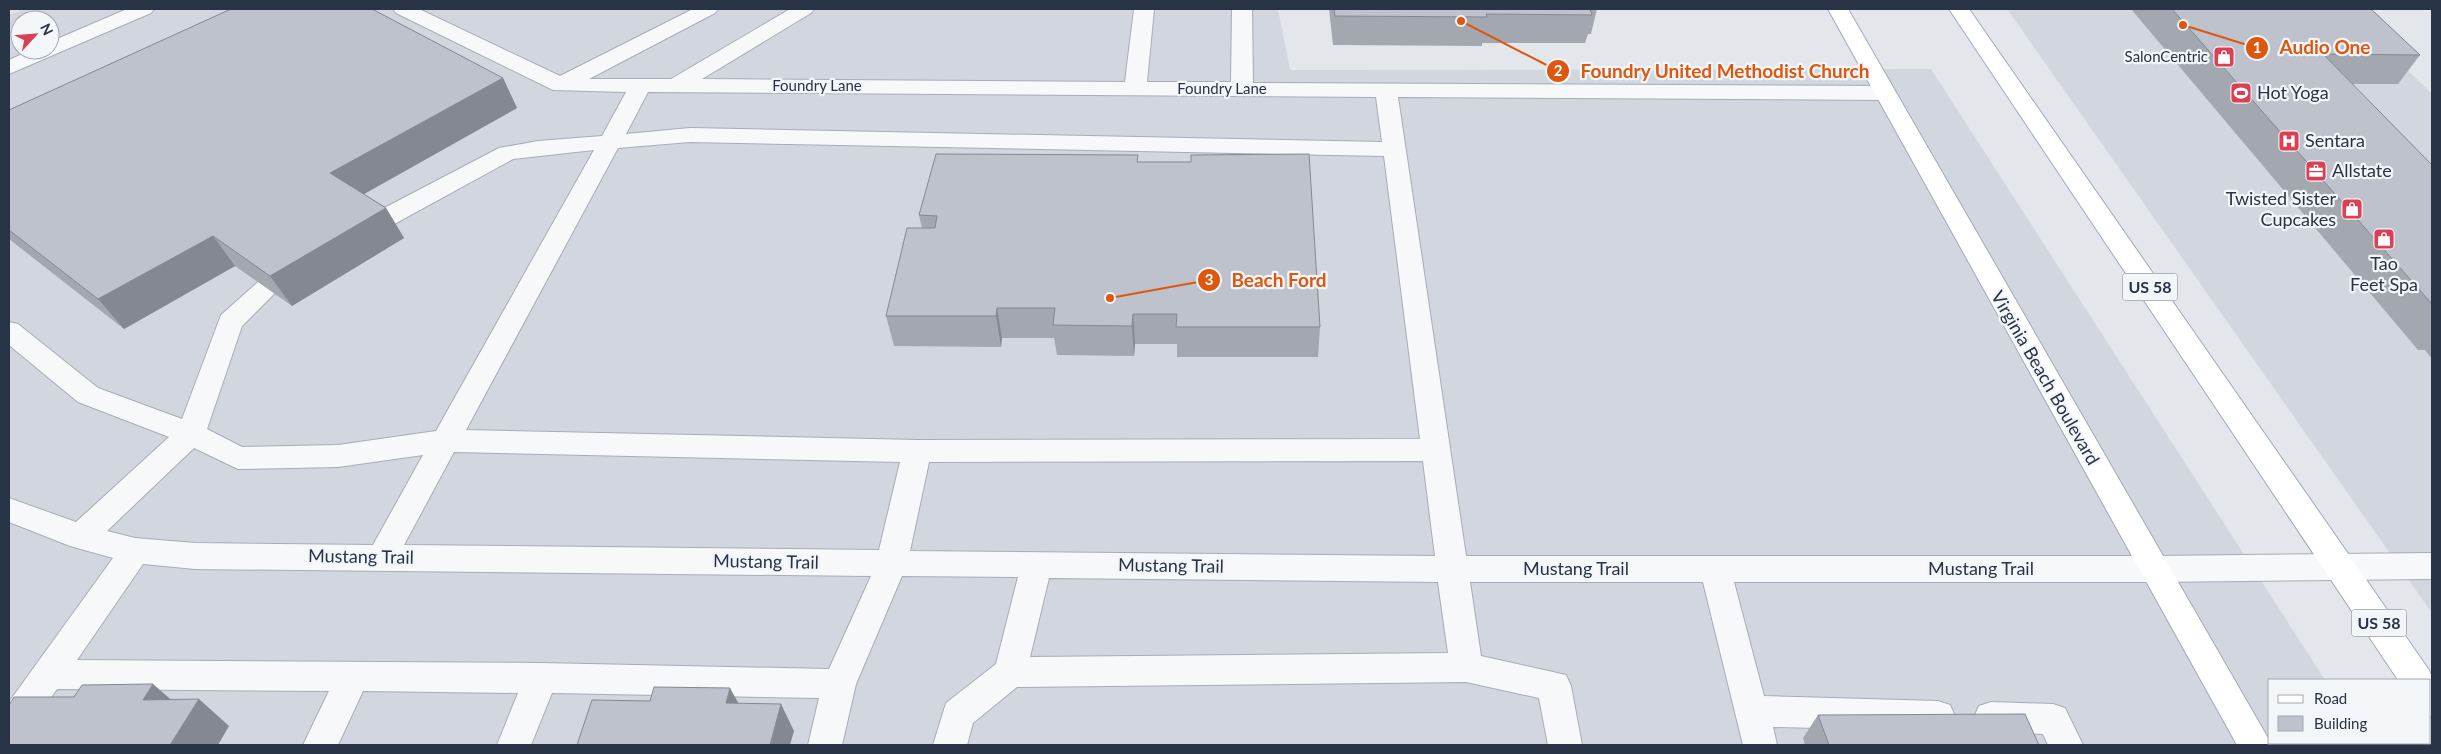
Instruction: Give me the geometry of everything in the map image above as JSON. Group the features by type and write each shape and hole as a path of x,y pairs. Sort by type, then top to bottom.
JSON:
{"main road":[{"name":"Virginia Beach Boulevard","path":"1838,9 2254,745"},
{"name":"US 58","path":"1959,9 2416,679"}],"street":[{"path":"60,46 144,9"},
{"path":"403,9 561,85 708,9"},
{"path":"674,86 804,9"},
{"path":"1135,88 1144,9"},
{"path":"1242,9 1242,89"},
{"path":"9,68 27,60"},
{"name":"Foundry Lane","path":"561,85 1884,93"},
{"path":"382,558 641,85"},
{"path":"1386,90 1466,667"},
{"path":"378,222 507,153 611,141 690,136 1394,149"},
{"path":"81,537 190,434 230,322 267,288"},
{"path":"9,331 88,395 190,434 238,458 338,456 446,441 917,451 1436,450"},
{"path":"825,745 840,684 892,563 917,451"},
{"name":"Mustang Trail","path":"9,510 81,537 135,551 195,556 1452,569 2154,570 2432,566"},
{"path":"9,729 135,551"},
{"path":"950,745 958,714 1010,672 1037,564"},
{"path":"1715,569 1760,745"},
{"path":"1010,672 1466,667 1554,686 1564,745"},
{"path":"48,674 541,678 840,684"},
{"path":"320,745 354,676"},
{"path":"514,745 541,678"},
{"path":"1752,711 2053,718 2066,745"}],"shaded area":[{"path":"24,9 1278,9 1290,70 1931,69 2324,679 2268,679 2268,744 2366,745 9,745 9,15 10,60 60,60 60,10 22,10"},
{"path":"2007,9 2345,9 2432,94 2432,613"}],"building":[{"path":"231,9 372,9 503,78 330,173 386,208 270,276 213,236 98,299 9,230 9,110"},
{"path":"1334,9 1590,9 1592,15 1486,14 1487,17 1335,16"},
{"path":"2172,9 2371,9 2420,55 2323,54 2432,165 2432,304"},
{"path":"936,154 1138,155 1137,162 1191,162 1191,155 1309,154 1320,327 1176,327 1177,314 1133,314 1132,326 1053,325 1055,308 997,308 996,316 886,316 907,228 935,228 937,216 919,215"},
{"path":"153,684 143,700 199,699 170,745 9,745 9,705 14,697 74,697 82,685"},
{"path":"654,687 730,688 726,703 781,704 770,745 577,745 592,700 650,701"},
{"path":"2025,714 2039,745 1829,745 1818,715"}],"place":[{"name":"Foundry United Methodist Church","path":"1461,21"},
{"name":"Audio One","path":"2183,25"},
{"name":"SalonCentric","path":"2224,57"},
{"name":"Hot Yoga","path":"2241,93"},
{"name":"Sentara","path":"2289,141"},
{"name":"Allstate","path":"2316,171"},
{"name":"Twisted Sister Cupcakes","path":"2352,209"},
{"name":"Tao Feet Spa","path":"2384,239"},
{"name":"Beach Ford","path":"1110,298"}]}
